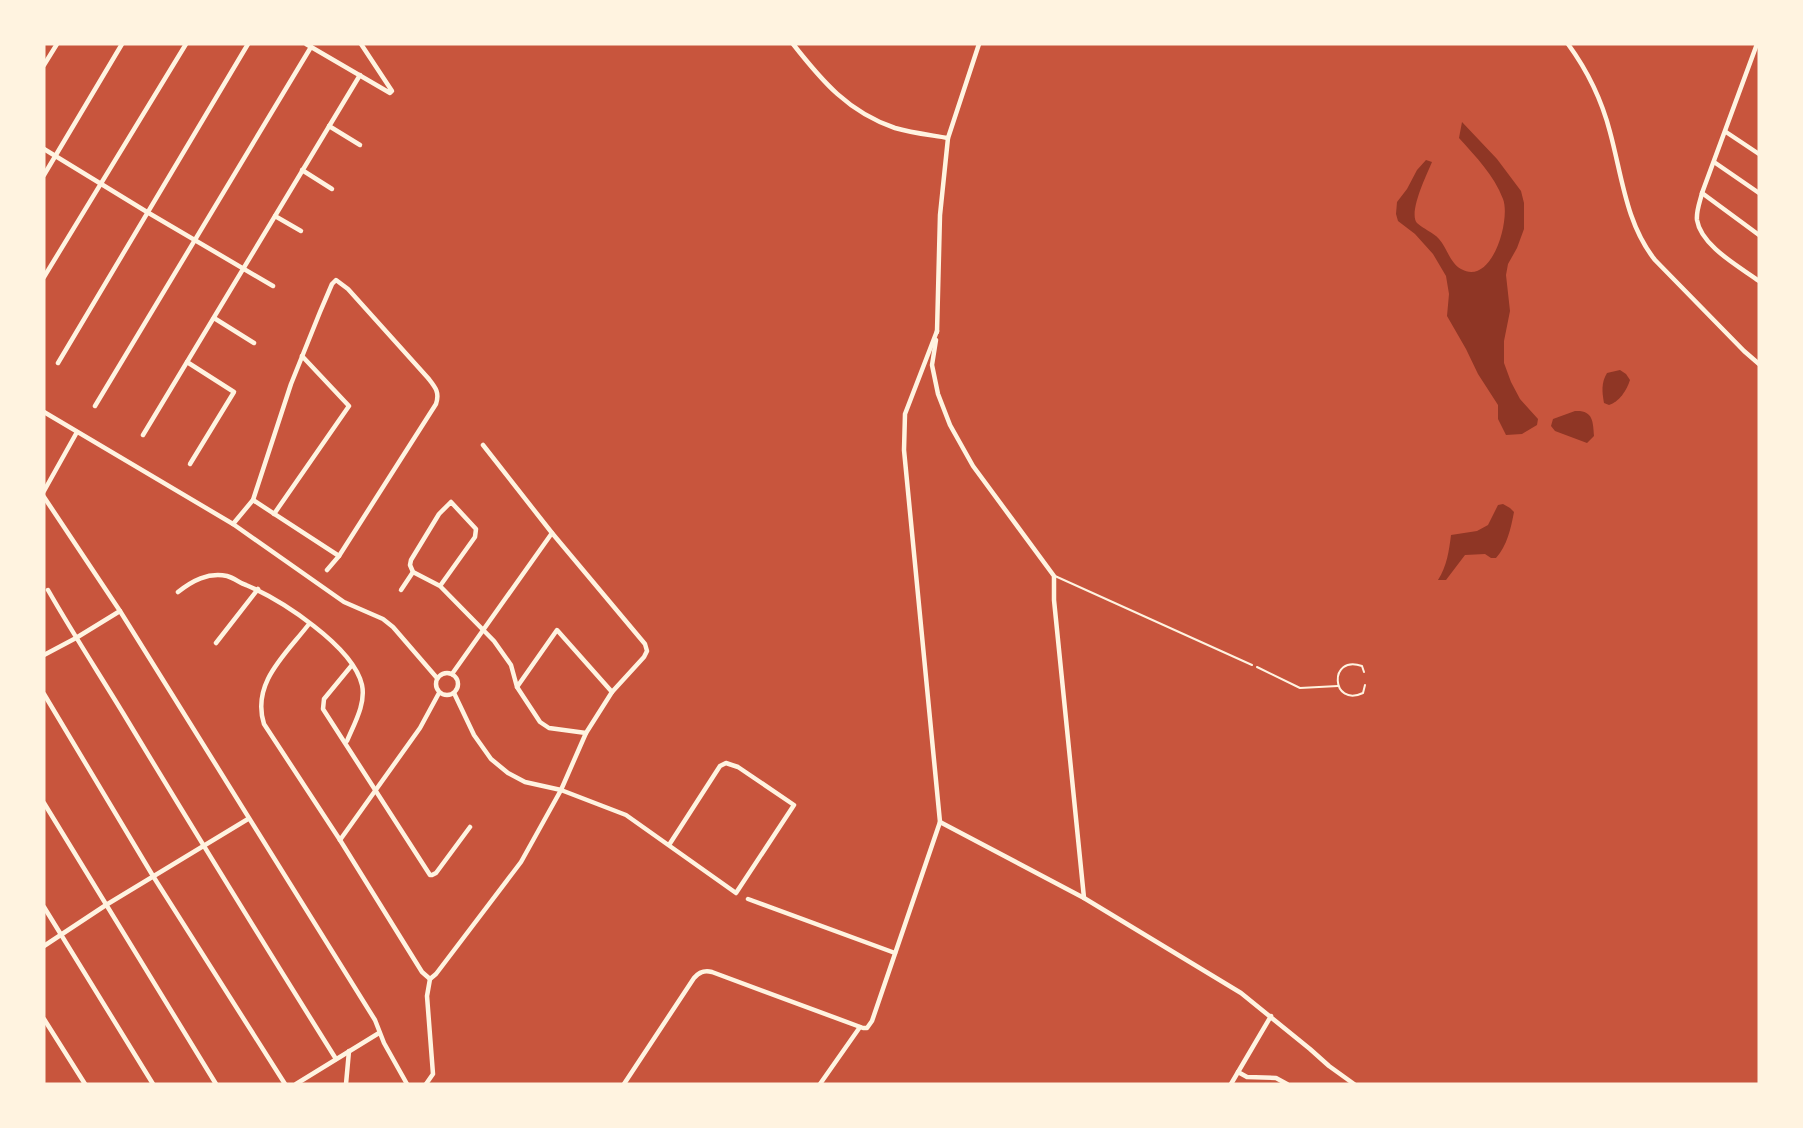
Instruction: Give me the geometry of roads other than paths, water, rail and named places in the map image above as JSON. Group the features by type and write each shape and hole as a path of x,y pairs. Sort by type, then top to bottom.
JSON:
{"street":[{"path":"44,65 57,44"},
{"path":"44,175 122,44"},
{"path":"44,277 186,44"},
{"path":"58,363 248,44"},
{"path":"95,406 308,45 391,92 361,44"},
{"path":"793,44 820,78 845,102 896,128 948,138"},
{"path":"979,44 948,138 940,215 937,331 932,365 937,394 950,425 973,466 1054,576 1054,600 1084,898"},
{"path":"1568,44 1580,60 1604,111 1630,214 1645,248 1759,364"},
{"path":"1757,44 1702,193 1698,221 1700,232 1707,241 1759,281"},
{"path":"143,435 360,75"},
{"path":"329,126 360,145"},
{"path":"1726,132 1759,154"},
{"path":"44,149 242,270 273,286"},
{"path":"1714,162 1759,194"},
{"path":"302,170 332,189"},
{"path":"1702,193 1759,235"},
{"path":"275,216 302,231"},
{"path":"233,524 253,500 302,356 336,280 348,289 428,378 438,393 436,404 339,556 327,570"},
{"path":"214,318 254,342"},
{"path":"624,1084 694,978 704,971 860,1027 870,1026 940,822 904,450 905,414 937,331"},
{"path":"274,514 349,406 302,356"},
{"path":"187,362 234,392 190,464"},
{"path":"44,412 233,524 344,602 383,619 437,678 436,687 439,692 444,695 454,693"},
{"path":"44,491 46,482 77,432"},
{"path":"426,1084 433,1074 427,996 430,979 522,862 561,790 586,733 612,692 647,651 645,644 483,445"},
{"path":"44,497 120,611 374,1020 407,1084"},
{"path":"253,500 339,556"},
{"path":"440,586 475,537 476,529 449,500 411,560 413,572 440,586 483,632 494,640 511,665 517,687 536,718 549,728 586,733"},
{"path":"452,674 552,533"},
{"path":"401,590 413,572"},
{"path":"178,592 192,581 213,576 230,576 281,603 333,642 352,665 361,682 358,716 346,742"},
{"path":"216,643 258,589"},
{"path":"48,590 203,847 336,1059"},
{"path":"44,655 120,611"},
{"path":"309,624 268,678 262,693 264,724 416,963 430,979"},
{"path":"517,687 557,630 612,692"},
{"path":"352,665 324,699 326,715 430,874 436,873 470,827"},
{"path":"437,678 446,673 452,674 458,683 454,693 474,735 491,759 508,773 525,782 561,790 626,815 736,893 794,804 738,767 726,763 720,766 669,845"},
{"path":"340,840 420,728 439,692"},
{"path":"44,694 153,876 285,1084"},
{"path":"44,803 216,1084"},
{"path":"44,946 248,819"},
{"path":"940,822 1084,898 1241,993 1354,1084"},
{"path":"748,899 895,953"},
{"path":"44,907 153,1084"},
{"path":"1231,1084 1271,1016"},
{"path":"44,1019 85,1084"},
{"path":"820,1084 860,1027"},
{"path":"296,1084 379,1033"},
{"path":"346,1084 349,1051"},
{"path":"1238,1072 1247,1077 1276,1078 1287,1084"}],"lane":[{"path":"1054,576 1252,665"},
{"path":"1364,672 1362,666 1346,665 1339,671 1337,680 1342,692 1349,696 1363,693 1365,685"},
{"path":"1257,667 1300,688 1338,686"}]}
